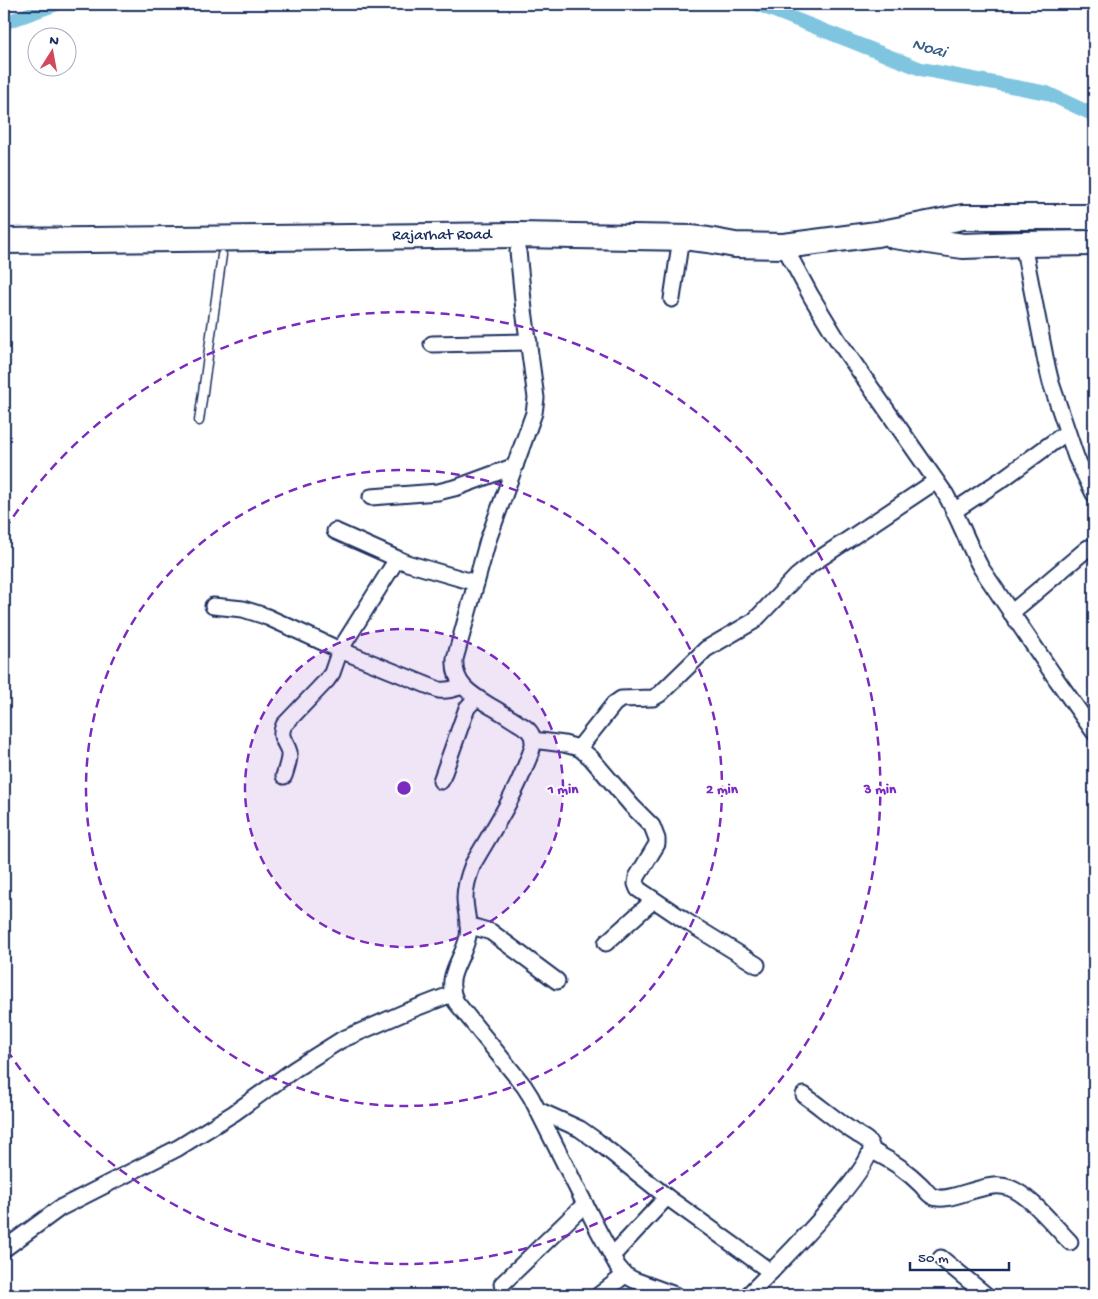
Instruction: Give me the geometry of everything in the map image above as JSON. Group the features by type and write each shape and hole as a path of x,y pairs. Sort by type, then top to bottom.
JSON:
{"main road":[{"path":"877,234 963,216 1094,217"},
{"path":"877,234 963,246 1094,243"},
{"name":"Rajarhat Road","path":"4,241 517,236 691,238 735,245 784,246 877,234"},
{"path":"4,258 518,250 679,252 700,251 735,245"}],"street":[{"path":"1034,243 1046,362 1076,457 1094,494"},
{"path":"784,246 837,339 936,481 954,510 978,563 1094,732"},
{"path":"518,250 536,406 488,540 454,659 454,667 462,686 476,698 526,728 531,733 533,740 521,781 470,871 465,898 468,934 466,944 453,972 452,994 456,1002 524,1086 618,1267 625,1275 634,1280 675,1295"},
{"path":"672,299 679,252"},
{"path":"432,344 529,342"},
{"path":"954,510 1004,478 1068,432"},
{"path":"371,497 438,492 458,487 515,466"},
{"path":"578,748 614,704 621,699 653,698 660,694 706,649 754,621 812,563 936,481"},
{"path":"335,531 407,563 476,583"},
{"path":"1011,613 1088,548"},
{"path":"284,776 289,754 281,736 281,731 328,680 340,650 397,559"},
{"path":"213,606 243,609 259,614 340,650 439,690 452,690 462,686"},
{"path":"441,781 467,708 476,698"},
{"path":"533,740 578,748 591,758 632,806 652,826 657,844 637,877 638,889 757,965"},
{"path":"606,943 654,900"},
{"path":"468,925 492,932 557,981"},
{"path":"4,1249 60,1208 186,1143 234,1113 341,1040 452,994"},
{"path":"748,1295 844,1192 868,1158 871,1150 868,1140 845,1126 804,1095"},
{"path":"538,1110 580,1129 667,1197 771,1272"},
{"path":"871,1150 900,1167 932,1196 946,1198 980,1188 1008,1187 1020,1193 1031,1202 1070,1242"},
{"path":"612,1256 667,1197"},
{"path":"502,1284 585,1204"},
{"path":"941,1258 986,1295"},
{"path":"599,1295 625,1275"}],"lane":[{"path":"199,421 222,255"}],"waterway":[{"name":"Noai","path":"4,23 57,4"},
{"name":"Noai","path":"757,4 921,69 1047,93 1094,115"}]}
